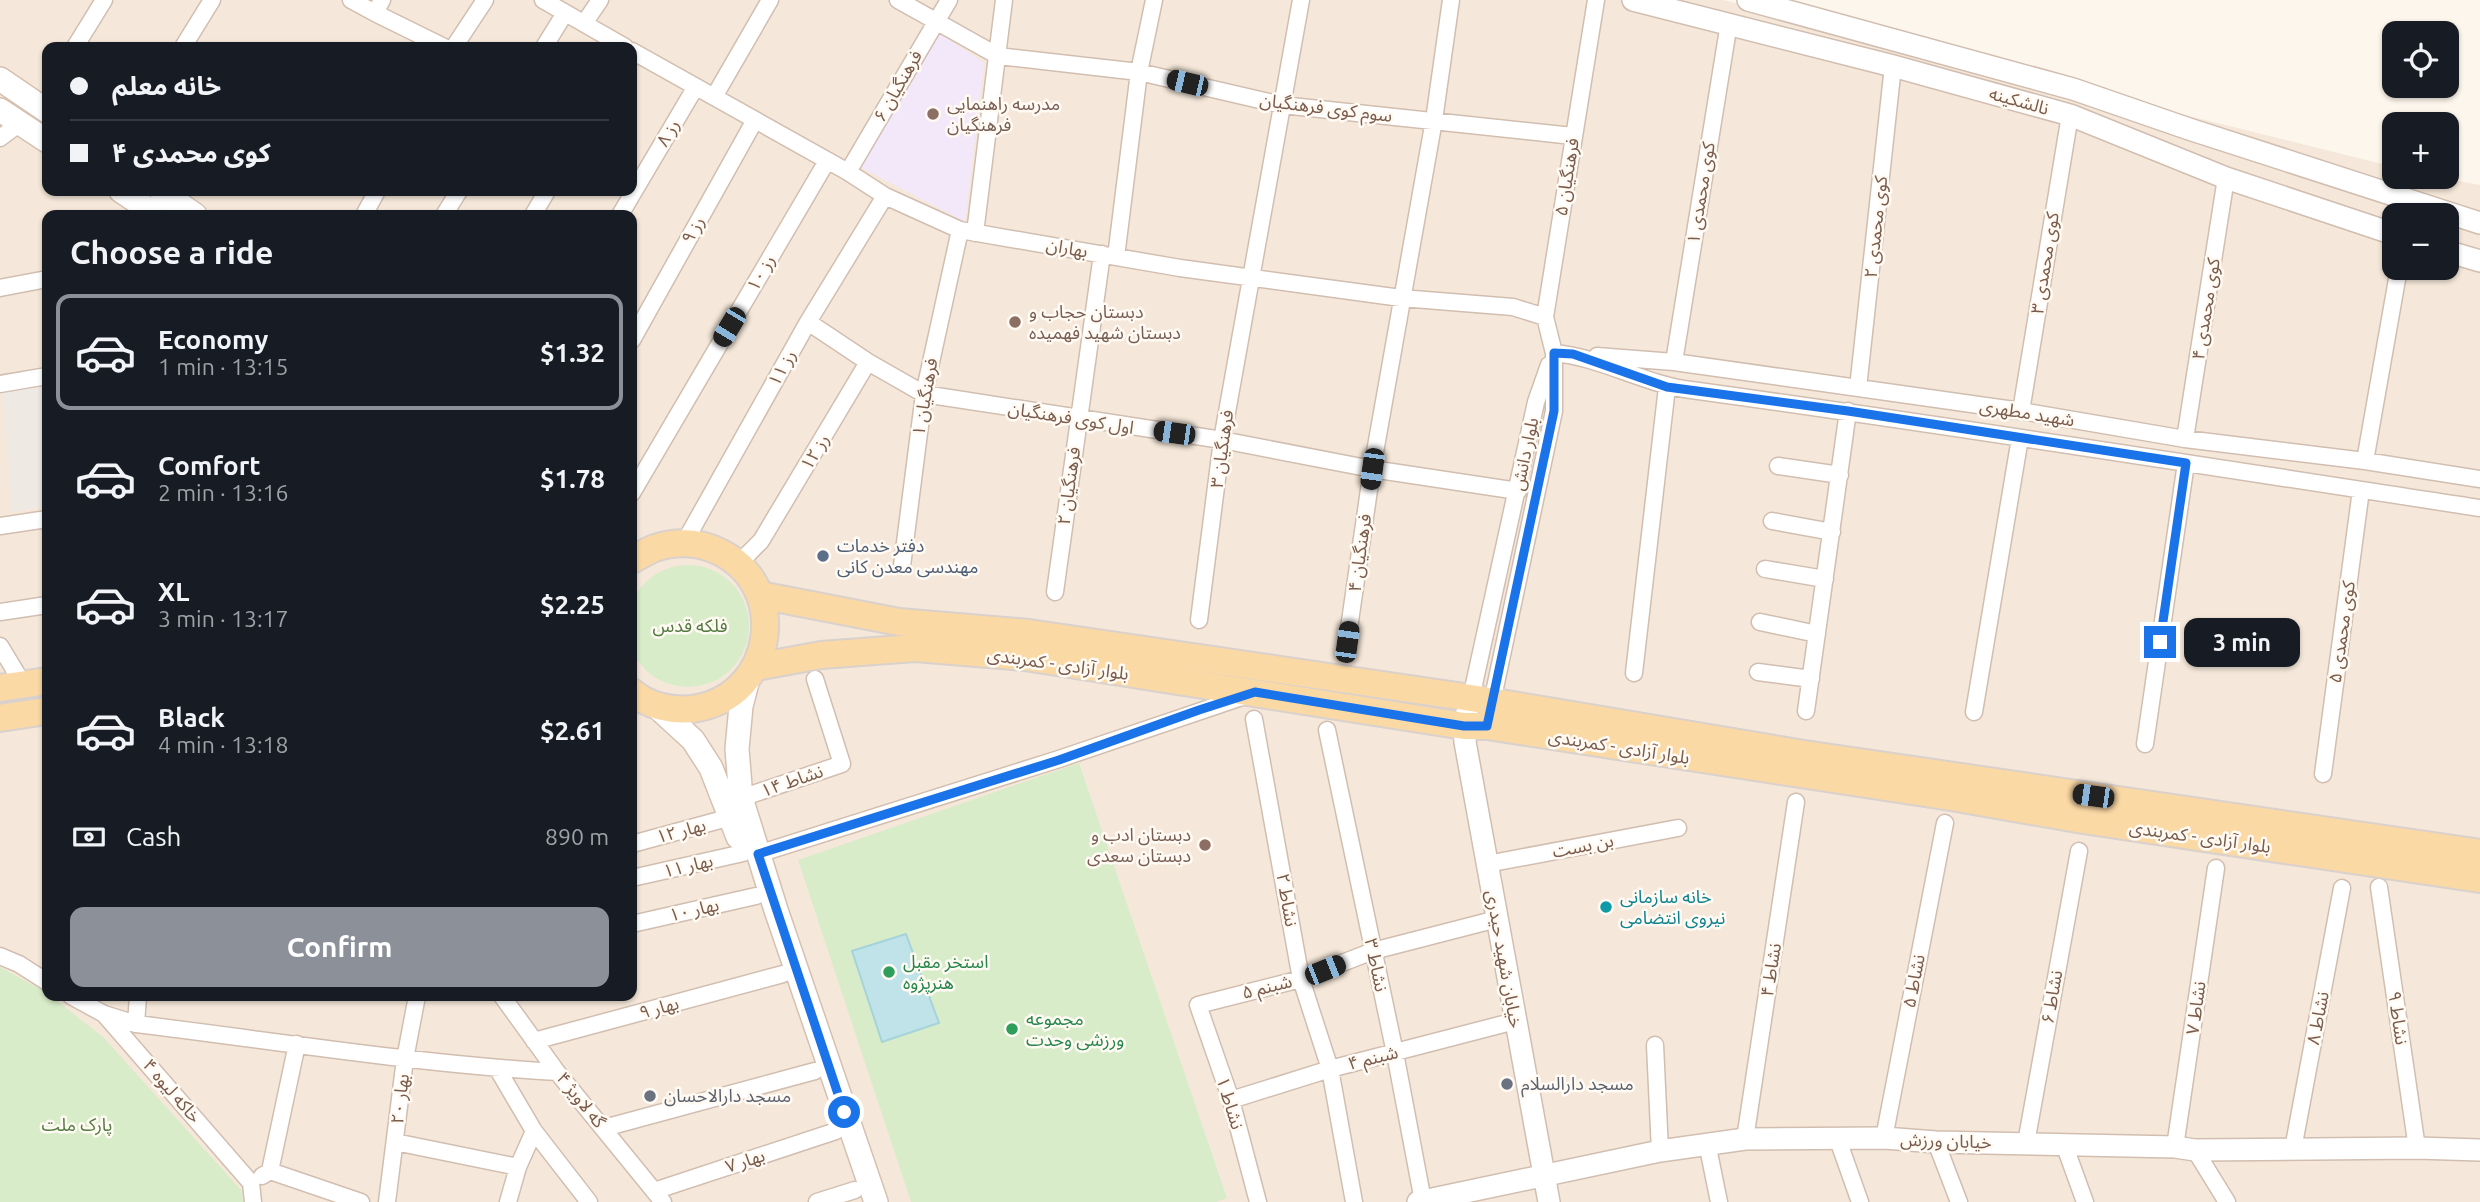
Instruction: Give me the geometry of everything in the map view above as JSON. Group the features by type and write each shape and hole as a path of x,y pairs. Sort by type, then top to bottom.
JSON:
{"main road":[{"path":"0,79 42,102"},
{"path":"0,110 42,138"},
{"path":"128,196 150,210"},
{"path":"169,196 188,210"},
{"path":"637,557 656,547 684,543 704,545 738,564 760,595 766,619 764,643 741,706 736,808"},
{"name":"بلوار آزادی - کمربندی","path":"760,595 898,635 1255,692 1804,754 2480,853"},
{"name":"بلوار آزادی - کمربندی","path":"752,673 898,635 1029,633 1476,719 2083,820 2480,878"},
{"path":"656,706 681,710 706,707 729,696 752,673"},
{"path":"637,695 656,706 693,740 736,808 876,1202"},
{"path":"0,718 42,713"},
{"path":"751,853 757,896 857,1196"}],"street":[{"path":"78,42 104,0"},
{"path":"186,42 212,0"},
{"path":"351,0 378,7 436,42"},
{"path":"457,42 485,0"},
{"path":"543,0 617,42"},
{"path":"585,22 600,0"},
{"path":"714,97 770,0"},
{"path":"898,0 998,56"},
{"name":"فرهنگیان ۶","path":"848,172 949,0"},
{"name":"فرهنگیان ۱","path":"902,566 924,394 968,231 998,56 1004,0"},
{"name":"فرهنگیان ۲","path":"1055,592 1078,419 1154,0"},
{"name":"فرهنگیان ۳","path":"1199,620 1222,440 1301,0"},
{"name":"فرهنگیان ۴","path":"1347,642 1372,469 1434,120 1451,0"},
{"name":"فرهنگیان ۵","path":"1554,353 1545,317 1596,0"},
{"name":"نالشکینه","path":"1633,0 1893,66 2070,116 2226,178 2382,230"},
{"name":"نالشکینه","path":"1748,0 2073,89 2480,223"},
{"path":"547,42 565,13"},
{"name":"کوی محمدی ۱","path":"1674,362 1729,23"},
{"name":"بهاران","path":"637,54 848,172 885,196 968,231 1251,278 1401,298 1513,307 1545,317"},
{"name":"سوم کوی فرهنگیان","path":"998,56 1139,72 1282,105 1573,136"},
{"name":"کوی محمدی ۲","path":"1858,388 1893,66"},
{"name":"رز ۸","path":"637,186 695,88"},
{"name":"کوی محمدی ۳","path":"2021,411 2070,116"},
{"name":"رز ۹","path":"637,331 755,120"},
{"path":"0,138 20,123"},
{"name":"رز ۱۰","path":"637,484 827,161"},
{"name":"کوی محمدی ۴","path":"2185,439 2226,178"},
{"name":"رز ۱۱","path":"684,543 808,322 885,196"},
{"path":"2459,255 2480,261"},
{"path":"0,288 42,280"},
{"path":"2365,461 2397,280"},
{"name":"اول کوی فرهنگیان","path":"808,322 868,362 924,394 1222,440 1372,469 1518,491"},
{"path":"1554,353 1573,354 1667,387 1848,411 2480,508"},
{"name":"بلوار دانش","path":"1476,719 1536,402 1554,353"},
{"name":"بلوار دانش","path":"1476,719 1554,411 1554,353"},
{"name":"شهید مطهری","path":"1573,354 1674,362 2021,411 2185,439 2365,461 2480,479"},
{"name":"رز ۱۲","path":"738,564 761,541 868,362"},
{"path":"0,384 42,377"},
{"path":"1634,673 1667,387"},
{"path":"1806,711 1848,411"},
{"path":"1974,712 2020,438"},
{"path":"2146,744 2186,463"},
{"path":"1778,466 1840,475"},
{"name":"کوی محمدی ۵","path":"2323,774 2361,490"},
{"path":"0,526 42,520"},
{"path":"1772,521 1832,532"},
{"path":"1765,569 1825,579"},
{"path":"0,612 42,606"},
{"path":"1760,622 1818,634"},
{"path":"0,646 23,684"},
{"path":"1758,672 1811,679"},
{"name":"نشاط ۱۴","path":"736,808 842,764 816,678"},
{"name":"بهار ۱۱","path":"637,877 751,853 1059,760 1255,692"},
{"name":"نشاط ۲","path":"1254,719 1301,979 1330,1069 1354,1202"},
{"name":"خیابان شهید حیدری","path":"1476,719 1487,864 1549,1202"},
{"name":"نشاط ۳","path":"1327,730 1395,1053 1420,1202"},
{"name":"نشاط ۴","path":"1745,1139 1796,802"},
{"name":"بهار ۱۲","path":"637,842 736,808"},
{"name":"نشاط ۵","path":"1884,1138 1944,823"},
{"name":"بن بست","path":"1487,864 1678,828"},
{"name":"نشاط ۶","path":"2026,1143 2079,851"},
{"name":"نشاط ۷","path":"2185,1149 2216,868"},
{"name":"نشاط ۹","path":"2379,887 2417,1148"},
{"name":"نشاط ۸","path":"2293,1149 2342,888"},
{"name":"بهار ۱۰","path":"637,923 757,896"},
{"name":"شبنم ۵","path":"1198,1005 1301,979 1373,951 1497,919"},
{"path":"0,956 42,979"},
{"name":"بهار ۹","path":"534,1041 783,974"},
{"name":"خاکه لیوه ۴","path":"80,1001 104,1014 251,1183"},
{"path":"136,1024 138,1001"},
{"name":"بهار ۲۰","path":"387,1202 405,1059 416,1001"},
{"name":"گه لاویژ ۴","path":"506,1001 558,1072 659,1197"},
{"name":"نشاط ۱","path":"1198,1005 1231,1100 1258,1202"},
{"path":"104,1014 136,1024 405,1059 497,1069 558,1072"},
{"name":"شبنم ۴","path":"1231,1100 1330,1069 1515,1021"},
{"path":"253,1202 251,1183 270,1171 297,1044"},
{"path":"1655,1045 1660,1152"},
{"path":"497,1069 534,1131 589,1202"},
{"path":"604,1128 816,1071"},
{"path":"508,1202 518,1167 534,1131"},
{"name":"بهار ۷","path":"659,1197 836,1131"},
{"name":"خیابان ورزش","path":"1420,1202 1660,1152 1745,1139 1884,1138 2185,1149 2480,1150"},
{"path":"1838,1140 1860,1202"},
{"path":"396,1142 518,1167"},
{"path":"1936,1142 1959,1202"},
{"path":"1707,1143 1719,1202"},
{"path":"2064,1144 2085,1202"},
{"path":"2185,1149 2227,1202"},
{"path":"270,1171 361,1202"},
{"path":"817,1202 857,1196"}],"shaded area":[{"path":"0,0 1723,0 2382,164 2382,189 2459,189 2459,181 2480,185 2480,1202 0,1202"},
{"name":"مدرسه راهنمایی فرهنگیان","path":"936,31 984,63 965,222 858,166"},
{"path":"42,384 42,508 12,512 3,389"}],"green space":[{"name":"فلکه قدس","path":"688,565 711,570 731,583 744,603 749,626 744,649 731,669 711,682 688,687 665,682 645,669 637,658 637,594 645,583 665,570"},
{"name":"مجموعه ورزشی وحدت","path":"1079,763 1227,1198 1215,1202 911,1202 798,860"},
{"name":"پارک ملت","path":"0,967 42,990 42,1001 57,1001 103,1037 241,1190 243,1202 0,1202"}],"water":[{"name":"استخر مقبل هنرپژوه","path":"906,934 939,1023 882,1042 852,951"}],"place":[{"name":"مدرسه راهنمایی فرهنگیان","path":"933,114"},
{"name":"دبستان حجاب و دبستان شهید فهمیده","path":"1015,322"},
{"name":"دفتر خدمات مهندسی معدن کانی","path":"823,556"},
{"name":"دبستان ادب و دبستان سعدی","path":"1205,845"},
{"name":"خانه سازمانی نیروی انتضامی","path":"1606,907"},
{"name":"استخر مقبل هنرپژوه","path":"889,972"},
{"name":"مجموعه ورزشی وحدت","path":"1012,1029"},
{"name":"مسجد دارالسلام","path":"1507,1084"},
{"name":"مسجد دارالاحسان","path":"650,1096"}],"route":[{"path":"844,1112 758,854 1059,760 1255,692 1464,726 1487,726 1554,411 1554,353 1573,354 1667,387 1848,411 2186,463 2160,642"}]}
